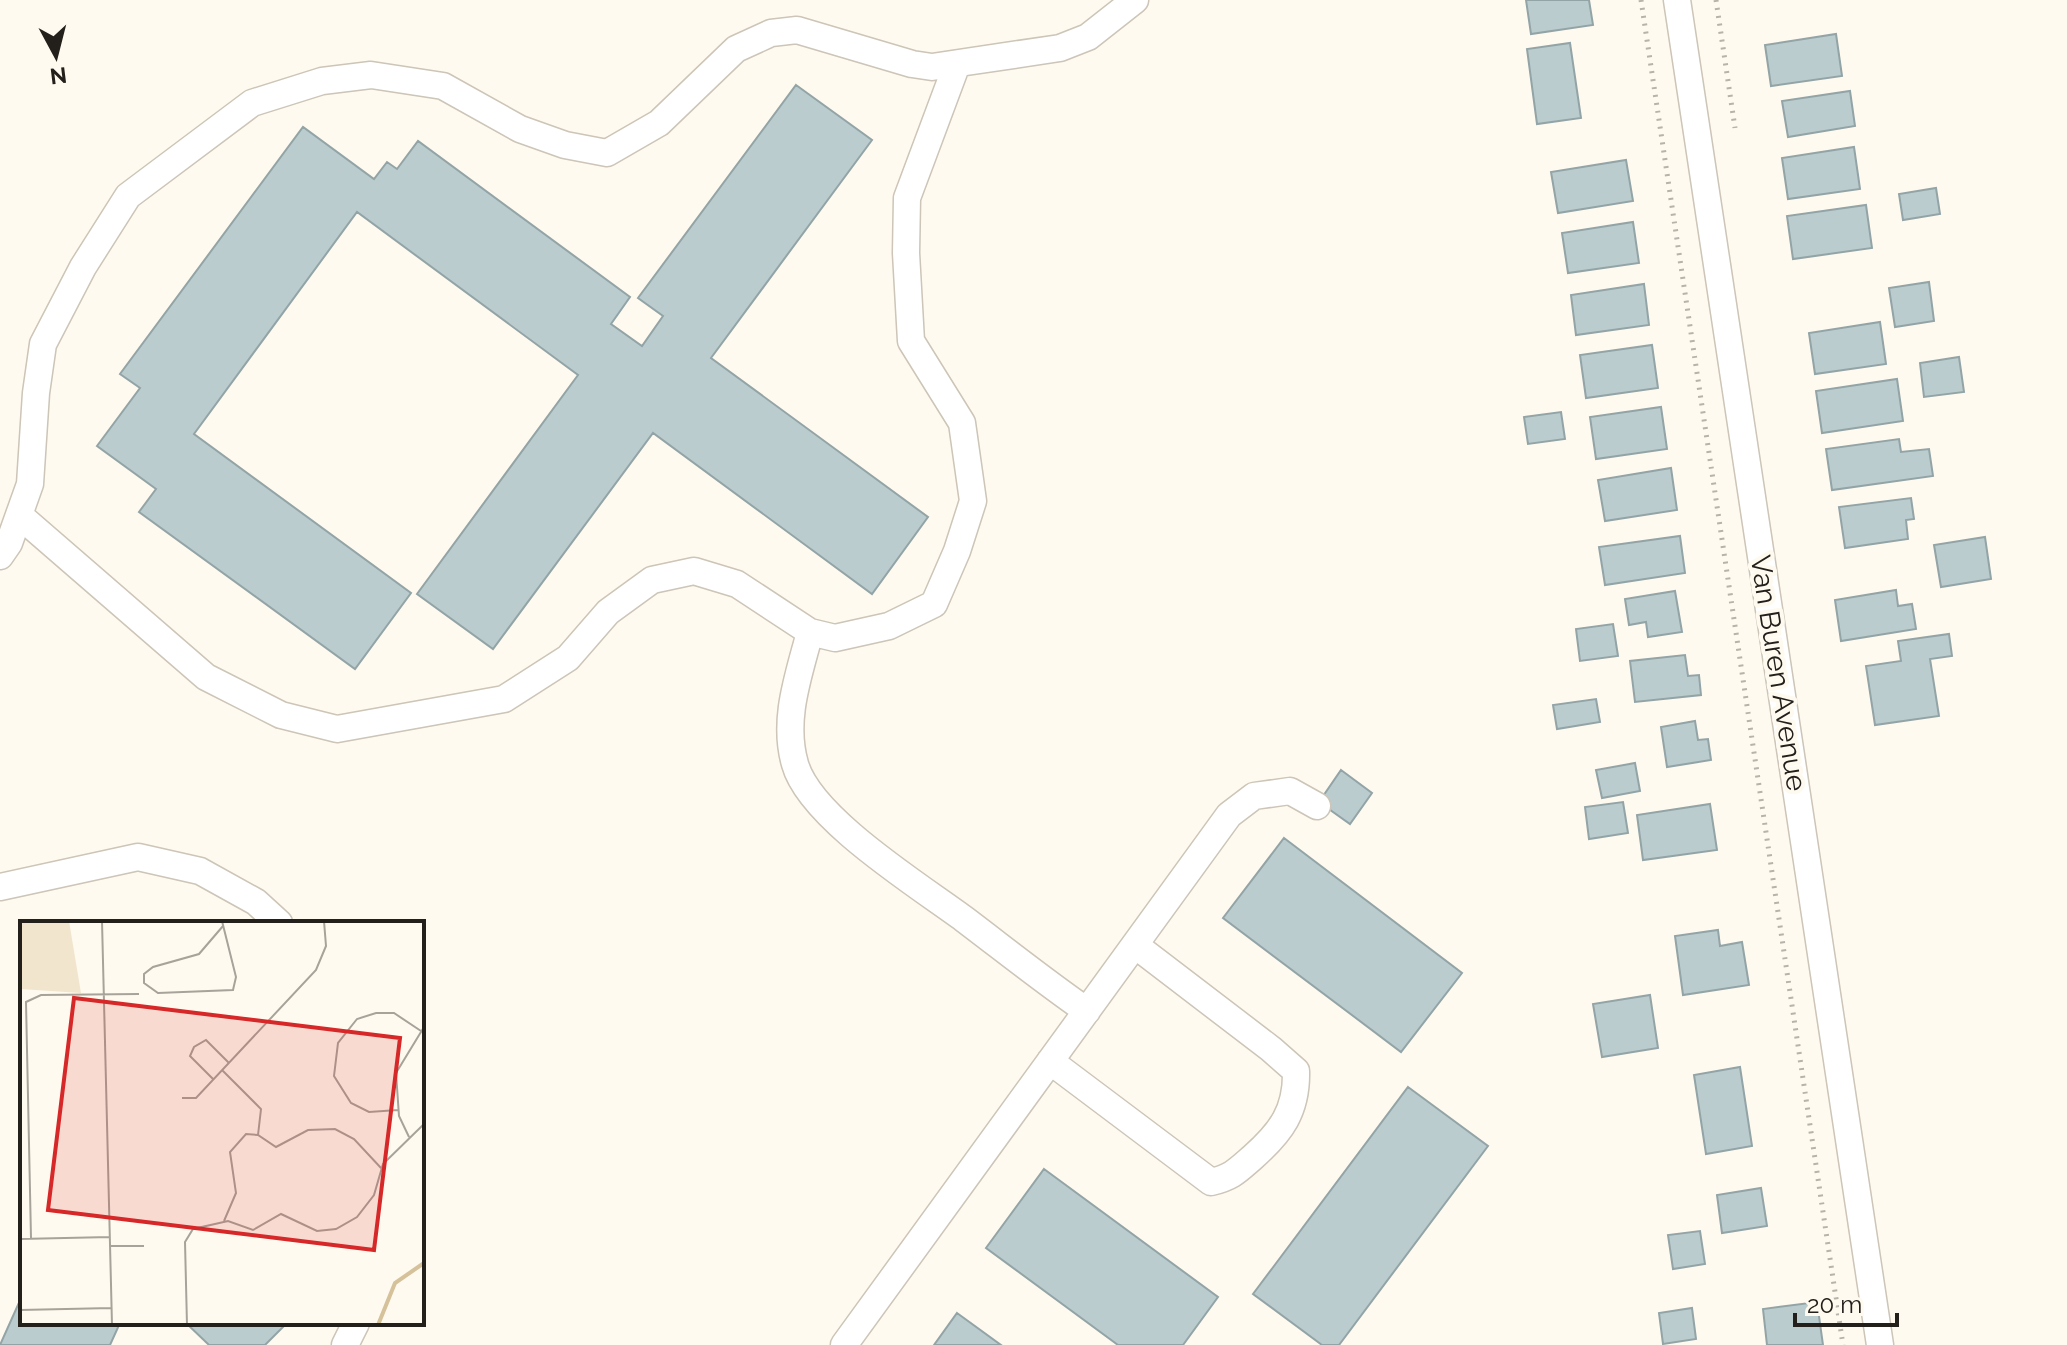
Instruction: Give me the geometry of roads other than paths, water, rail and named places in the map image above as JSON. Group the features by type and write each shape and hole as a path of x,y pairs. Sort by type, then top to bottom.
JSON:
{"street":[{"path":"0,556 9,543 30,484 36,393 43,344 83,267 128,196 252,103 322,81 371,75 443,86 520,129 565,145 607,153 659,123 736,49 771,33 797,30 932,67 1060,48 1088,37 1135,0"},
{"name":"Van Buren Avenue","path":"1677,0 1880,1345"},
{"path":"19,515 206,677 281,715 337,729 504,699 568,658 608,612 652,580 694,571 737,584 810,632 835,638 889,626 934,604 957,551 973,501 962,423 911,341 906,253 907,198 957,64"},
{"path":"810,632 790,713 790,745 796,768 812,796 852,836 1087,1011"},
{"path":"844,1345 1229,815 1254,796 1290,791 1317,806"},
{"path":"0,887 138,857 200,871 256,902 277,921"},
{"path":"1050,1061 1211,1182 1230,1178 1279,1134 1297,1093 1296,1071 1135,945"},
{"path":"345,1345 355,1325"}]}
